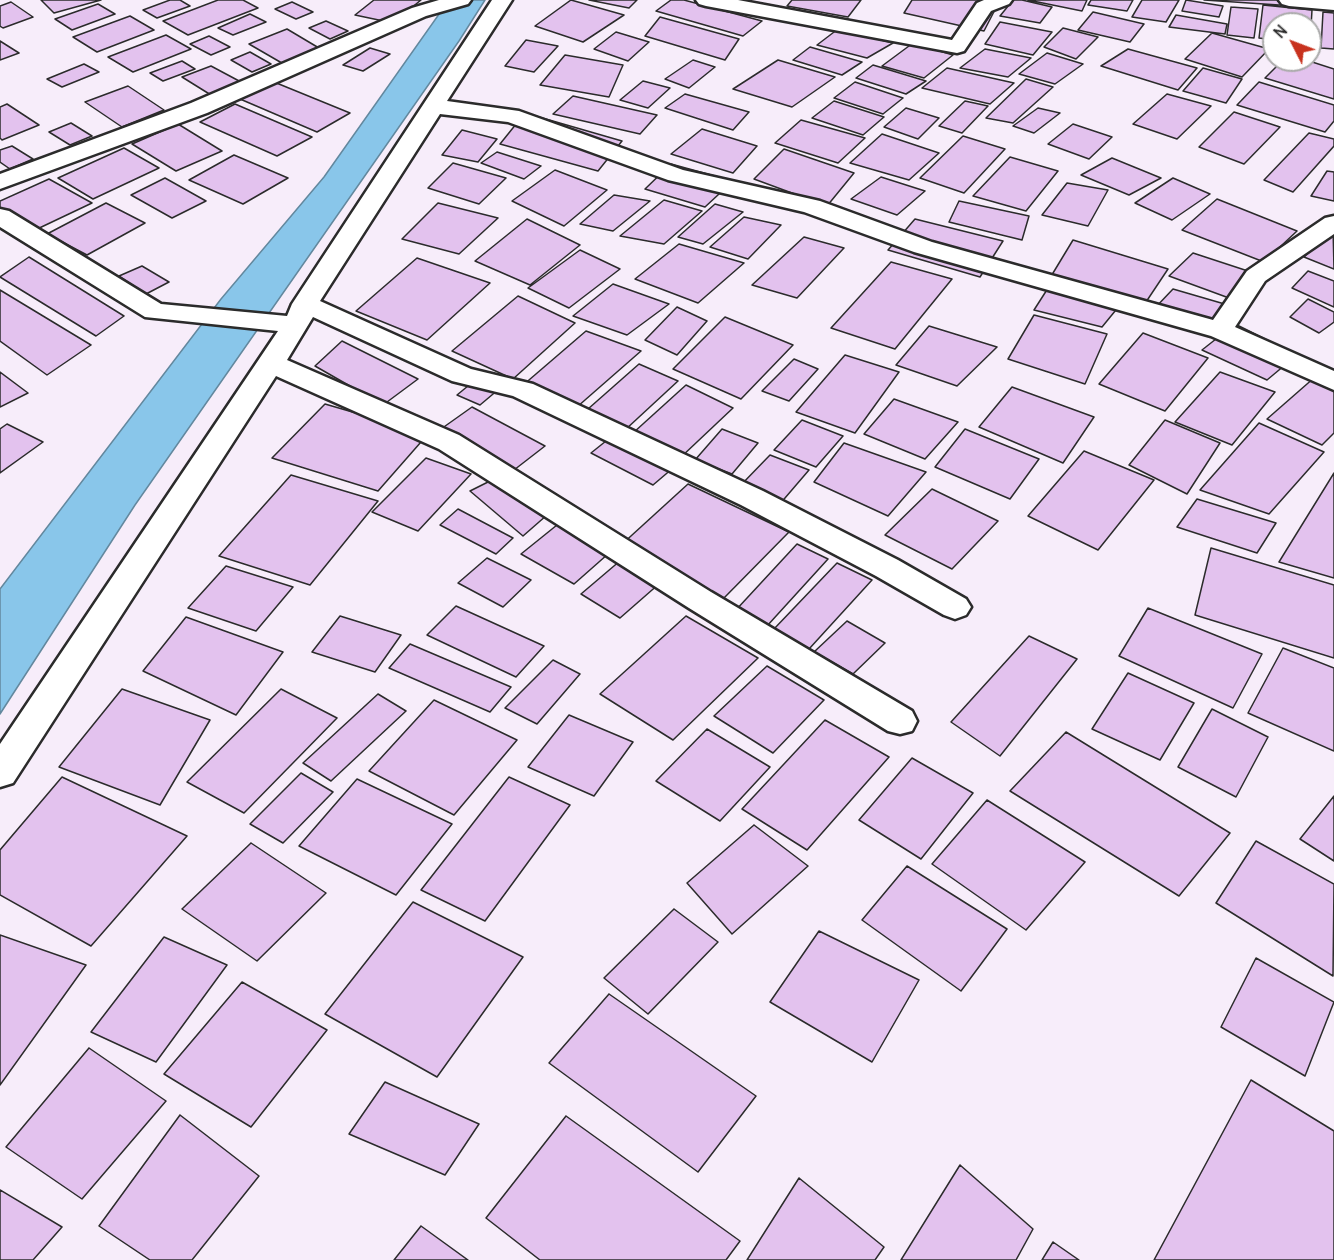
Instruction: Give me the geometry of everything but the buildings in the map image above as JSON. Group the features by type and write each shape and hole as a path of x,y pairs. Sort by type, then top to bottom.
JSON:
{"street":[{"path":"0,182 199,108 419,12 461,0"},
{"path":"0,773 270,363 432,106 502,0"},
{"path":"706,0 957,47 984,8 1002,0"},
{"path":"1289,0 1334,4"},
{"path":"432,106 511,116 676,175 811,206 923,247 1220,330 1334,381"},
{"path":"0,216 154,311 300,314 462,375 523,390 752,498 887,568 955,607"},
{"path":"1220,330 1256,276 1334,223"},
{"path":"270,363 449,442 710,606 900,721"}],"water":[{"path":"449,0 485,0 459,41 135,505 0,714 0,589 221,299 324,177"}]}
